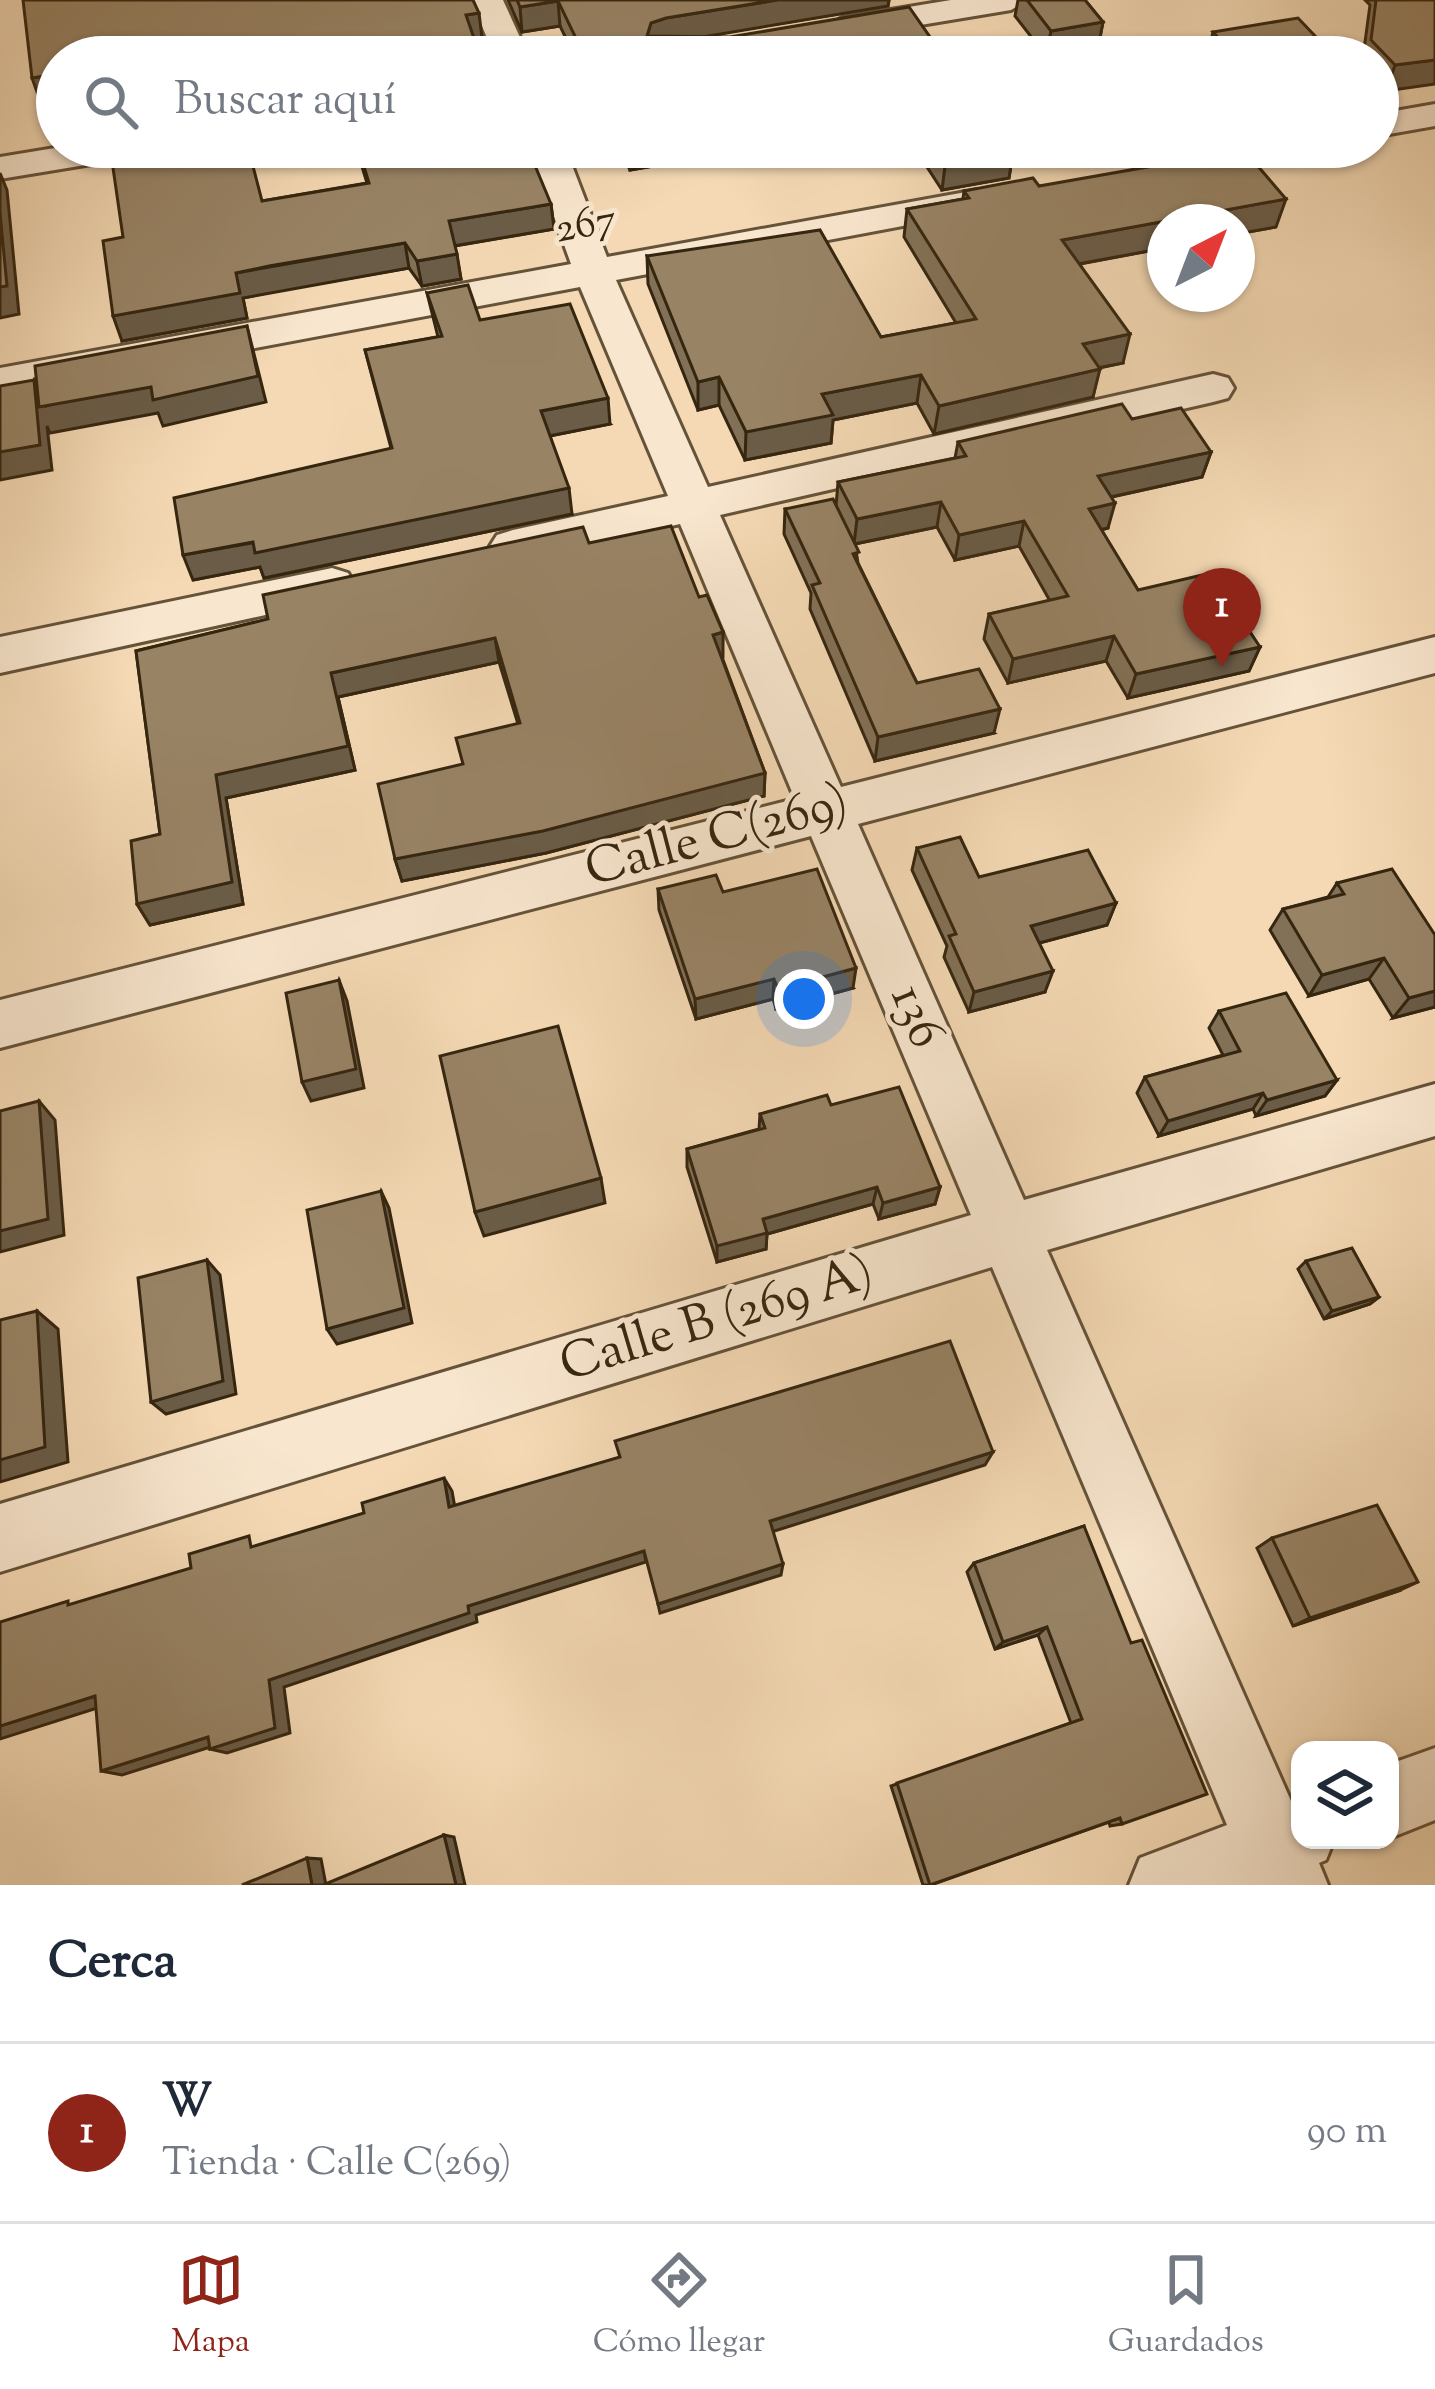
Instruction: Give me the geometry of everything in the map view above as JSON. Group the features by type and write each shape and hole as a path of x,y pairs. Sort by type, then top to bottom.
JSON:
{"street":[{"path":"487,0 503,36"},
{"path":"805,34 1011,0"},
{"path":"1399,121 1435,115"},
{"path":"0,169 36,163"},
{"name":"136","path":"555,168 594,274 1008,1233 1287,1854"},
{"path":"1122,173 1148,168"},
{"name":"267","path":"0,382 1007,195"},
{"path":"464,557 1213,388"},
{"path":"0,655 371,576"},
{"name":"Calle C(269)","path":"0,1024 1435,655"},
{"name":"Calle B (269 A)","path":"0,1538 1008,1233 1435,1110"},
{"path":"1399,1798 1435,1784"},
{"path":"1167,1885 1287,1854"}],"building":[{"path":"23,0 473,0 479,13 466,15 473,36 36,36 36,77 32,78"},
{"path":"517,0 777,0 666,18 651,23 647,36 575,36 558,1 520,7"},
{"path":"1027,0 1085,0 1103,22 1051,31"},
{"path":"1376,0 1435,0 1435,60 1399,64 1399,36 1372,36"},
{"path":"909,7 929,36 736,36"},
{"path":"1298,18 1315,36 1217,36 1213,32"},
{"path":"113,168 253,168 262,201 369,183 364,168 536,168 551,204 449,221 457,254 417,261 405,243 269,266 236,273 240,293 113,316 103,241 123,237"},
{"path":"1142,168 1259,168 1286,199 1255,205 1147,204 1147,224 1062,240 1130,334 1083,344 1100,369 939,406 921,375 822,394 833,415 746,432 719,377 698,382 647,256 820,230 881,337 976,319 907,209 969,198 964,191 1033,178 1039,186"},
{"path":"0,213 7,286 0,287"},
{"path":"468,285 480,320 570,304 608,398 541,411 569,488 255,553 253,542 183,555 174,498 392,448 365,350 442,336 427,293"},
{"path":"247,326 258,376 153,400 151,387 39,407 35,366"},
{"path":"34,380 40,445 0,452 0,386"},
{"path":"1122,404 1132,419 1181,408 1211,452 1098,476 1115,503 1089,509 1138,590 1211,573 1260,647 1136,674 1114,636 1013,659 989,614 1068,596 1024,521 959,535 941,502 857,519 838,482 966,456 958,442"},
{"path":"833,499 859,552 853,554 917,683 979,669 1000,709 878,737 812,585 820,583 785,509"},
{"path":"671,526 699,597 707,595 723,632 713,635 765,773 543,831 395,859 378,784 463,764 456,738 520,723 495,638 331,673 348,746 216,775 232,882 137,904 131,841 160,834 136,651 268,619 263,595 583,527 589,543"},
{"path":"960,837 979,877 1088,850 1116,903 1031,926 1053,971 974,992 949,936 956,934 917,848"},
{"path":"817,869 856,968 778,989 774,979 695,999 658,889 716,875 723,892"},
{"path":"1392,869 1435,935 1435,991 1409,998 1384,958 1322,975 1283,909 1344,894 1337,883"},
{"path":"339,980 356,1069 302,1082 286,993"},
{"path":"1286,993 1337,1080 1267,1100 1263,1093 1168,1121 1145,1077 1240,1051 1219,1011"},
{"path":"558,1026 601,1178 475,1212 440,1056"},
{"path":"899,1087 940,1187 883,1203 877,1187 763,1219 767,1233 717,1246 687,1149 765,1128 760,1114 827,1095 831,1105"},
{"path":"39,1101 48,1219 0,1231 0,1111"},
{"path":"381,1191 404,1308 327,1329 307,1210"},
{"path":"1352,1248 1379,1297 1332,1311 1306,1261"},
{"path":"207,1260 223,1381 151,1402 138,1278"},
{"path":"37,1311 45,1447 0,1460 0,1320"},
{"path":"950,1341 993,1452 770,1521 783,1564 658,1604 644,1551 468,1606 469,1613 269,1680 275,1728 210,1749 208,1737 101,1771 95,1696 0,1726 0,1622 191,1568 189,1554 249,1536 251,1547 364,1513 362,1503 444,1478 449,1507 620,1457 615,1441"},
{"path":"1377,1505 1418,1582 1310,1618 1272,1538"},
{"path":"1084,1526 1131,1643 1142,1640 1207,1794 1122,1824 1120,1818 930,1885 897,1783 1082,1719 1047,1627 1003,1642 974,1563"},
{"path":"444,1835 456,1885 323,1885"},
{"path":"307,1858 312,1885 242,1885"}],"place":[{"name":"W","path":"1222,667"}]}
